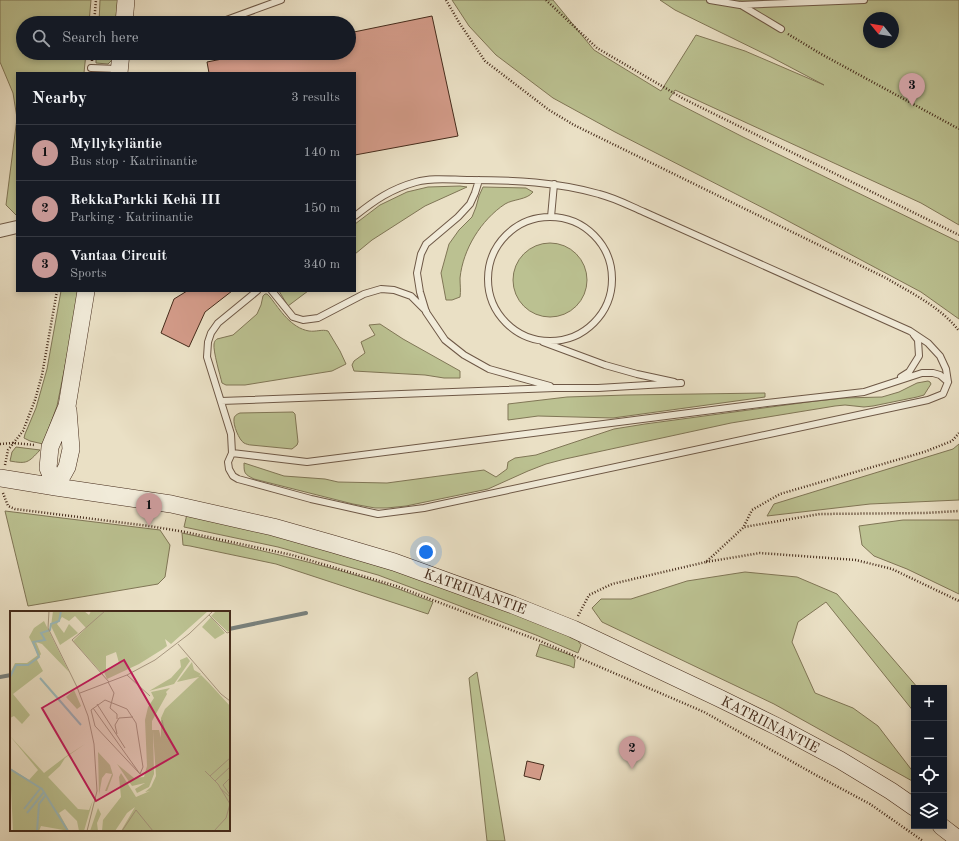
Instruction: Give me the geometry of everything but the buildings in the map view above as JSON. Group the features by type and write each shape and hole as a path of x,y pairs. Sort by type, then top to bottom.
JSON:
{"main road":[{"path":"125,16 126,0"},
{"path":"56,487 48,468 50,447 68,406 86,292"},
{"name":"KATRIINANTIE","path":"1,486 56,487 171,504 273,526 394,562 513,605 573,630 719,698 840,760 911,805"},
{"path":"945,829 959,840"}],"street":[{"path":"0,231 16,228"}],"lane":[{"path":"237,16 281,0"},
{"path":"710,0 740,5 864,0"},
{"path":"740,5 781,29"},
{"path":"91,68 120,65"},
{"path":"256,292 218,323 211,333 208,342 208,357 231,434 232,452 228,462 229,469 233,476 238,479 378,514 424,508 928,400 943,394 948,382 946,369 940,356 928,343 910,331 601,194 572,186 541,182 433,179 402,186 387,193 356,215"},
{"path":"426,312 420,292 417,274 421,254 426,244 458,217 470,204 479,180"},
{"path":"551,217 554,184"},
{"path":"221,401 555,388 598,388 681,383 637,374 605,365 532,338 518,332 506,324 497,312 491,299 488,284 488,270 492,255 500,242 510,232 522,224 536,218 551,217 567,219 582,226 594,236 604,249 610,264 612,280 609,296 603,311 592,324 579,333 564,339 548,341 532,338"},
{"path":"273,292 292,318 303,320 318,318 364,294 381,289 394,290 411,296 426,312 446,340 464,355 489,369 555,388"},
{"path":"896,381 909,372 919,356 918,340 910,331"},
{"path":"232,452 307,462 767,402 864,392 922,373 940,375 948,382"}],"path":[{"path":"95,16 96,0"},
{"path":"446,0 485,61 549,110 574,125 886,278 940,312 959,331"},
{"path":"546,0 597,48 684,99 959,235"},
{"path":"781,29 821,54 959,129"},
{"path":"0,459 6,459 8,450 23,431 35,400 42,376 57,292"},
{"path":"706,562 744,526 752,510 780,494 924,452 952,441 959,433"},
{"path":"0,444 13,443"},
{"path":"1,486 8,506 15,509 149,526 292,555 396,586 540,641 704,712 870,804 923,841"},
{"path":"744,526 820,514 925,513 959,511"},
{"path":"573,630 580,610 589,595 612,584 706,562 760,553 856,560 892,569 959,601"}],"green space":[{"path":"0,0 91,0 90,16 16,16 16,60 85,60 84,72 16,72 16,112 13,93 0,62"},
{"path":"100,0 119,0 118,16 99,16"},
{"path":"452,0 553,0 594,50 661,91 696,35 745,51 824,85 675,10 660,0 959,0 959,225 921,203 675,90 669,99 743,137 959,242 959,319 921,292 553,98 496,55 469,26"},
{"path":"96,60 112,60 108,64 96,63"},
{"path":"16,126 16,215 6,205"},
{"path":"428,187 467,187 425,206 372,240 356,253 356,223 380,205 407,192"},
{"path":"483,187 526,188 533,192 527,197 505,204 488,218 475,236 465,256 460,278 460,297 452,300 446,300 441,273 449,244 459,230 472,217"},
{"path":"550,243 564,246 576,254 584,266 587,280 584,294 576,306 564,314 550,317 536,314 524,306 516,294 513,280 516,266 524,254 536,246"},
{"path":"61,292 80,292 57,406 43,444 24,438 36,408 47,369"},
{"path":"280,292 307,292 288,306"},
{"path":"265,294 270,297 286,318 297,326 309,331 328,331 346,364 332,371 245,385 226,385 222,383 215,352 215,341 217,339 233,335 257,314"},
{"path":"380,324 403,339 460,371 460,378 354,371 352,365 354,361 365,353 361,342 375,335 369,325"},
{"path":"928,381 931,384 924,395 917,397 873,406 835,406 731,423 565,459 528,471 488,489 406,506 375,508 353,504 254,479 245,473 244,469 244,463 284,476 325,479 338,482 387,483 484,470 496,477 507,469 508,462 515,458 536,455 614,429 808,402 844,398 882,397 899,392 917,383"},
{"path":"765,393 765,397 613,418 538,416 508,420 508,404 567,397"},
{"path":"293,412 295,414 298,442 292,449 250,445 245,443 238,436 234,425 235,417 240,413"},
{"path":"959,444 959,500 870,504 767,516 774,504 953,449"},
{"path":"16,447 40,450 27,462 10,461 12,452"},
{"path":"5,511 160,530 170,545 165,577 158,584 28,606"},
{"path":"187,514 230,522 433,582 576,638 581,645 578,653 536,635 378,575 278,547 184,527"},
{"path":"903,520 959,520 959,594 907,569 874,556 862,545 859,526"},
{"path":"182,533 260,550 362,577 433,602 428,614 276,564 183,545"},
{"path":"745,572 797,577 837,594 915,685 911,685 911,708 826,602 798,622 792,642 815,693 853,708 878,726 911,769 911,780 774,704 602,622 592,608 601,599 631,599 687,581"},
{"path":"540,644 573,656 575,660 574,668 536,656"},
{"path":"477,672 505,841 487,841 469,678"}],"waterway":[{"path":"230,629 306,613"},
{"path":"0,677 10,675"}],"place":[{"name":"Vantaa Circuit","path":"912,106"},
{"name":"Myllykyläntie","path":"149,526"},
{"name":"RekkaParkki Kehä III","path":"632,769"}]}
